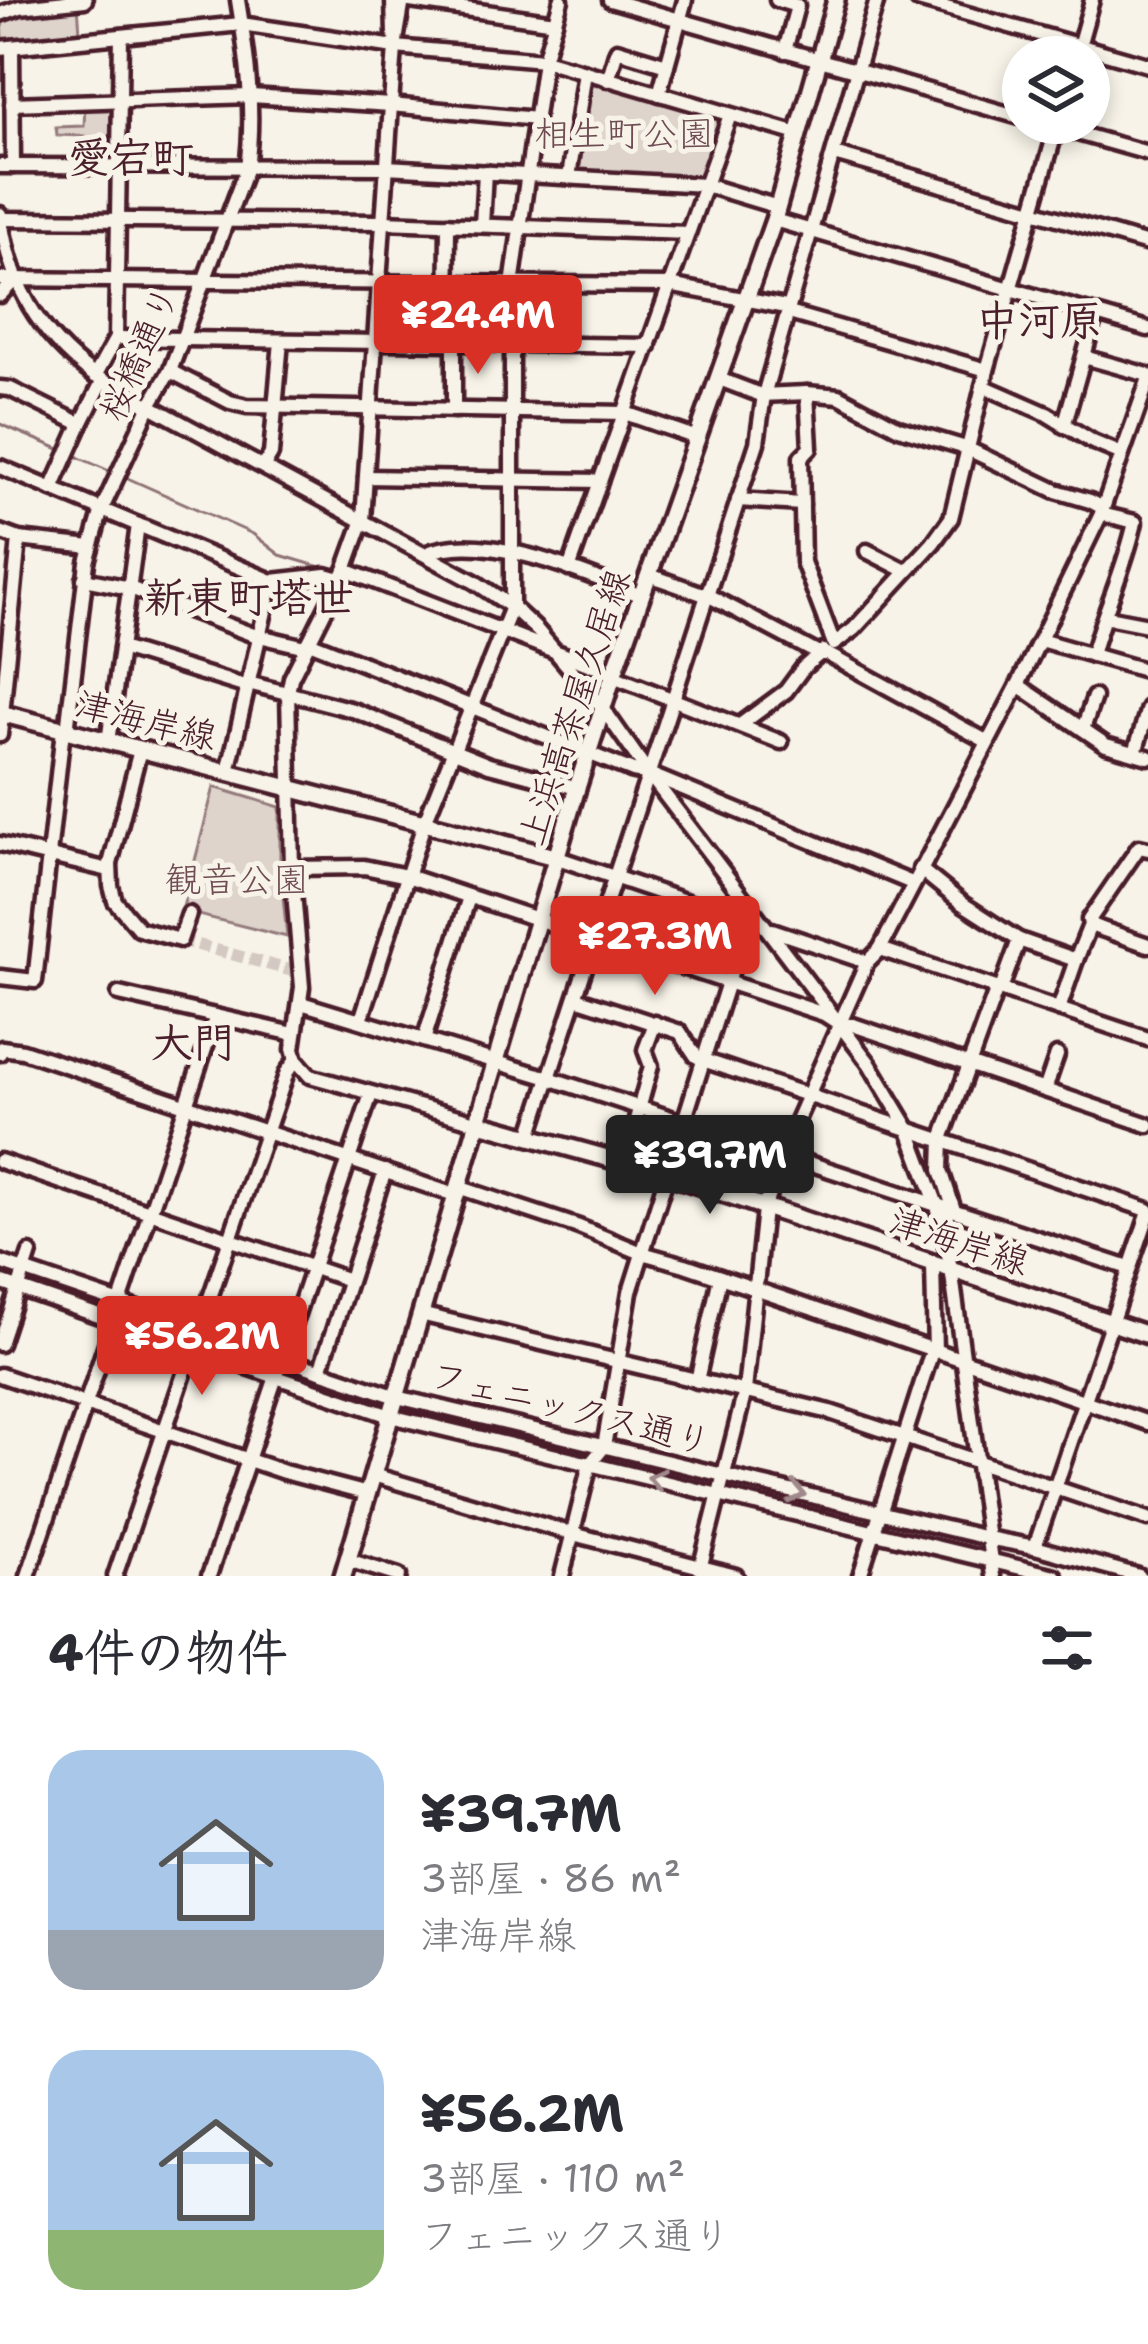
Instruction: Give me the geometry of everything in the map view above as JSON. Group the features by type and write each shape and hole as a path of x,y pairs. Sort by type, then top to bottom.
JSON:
{"main road":[{"name":"上浜高茶屋久居線","path":"345,1568 587,754 776,214 836,0"},
{"name":"津海岸線","path":"1,713 555,857"},
{"name":"津海岸線","path":"476,1122 669,1175 1148,1335"}],"street":[{"path":"0,14 20,7 85,0"},
{"name":"桜橋通り","path":"0,977 34,981 84,579 102,509 170,371 247,167 251,96 238,0"},
{"path":"393,0 395,47"},
{"path":"476,1122 310,1076 296,1060 294,1034 302,1003 292,868 288,693 363,520 395,47 403,0 555,22"},
{"path":"361,1020 424,824 512,607 512,285 544,61 561,0"},
{"path":"610,0 1002,112"},
{"path":"659,94 685,0"},
{"path":"777,0 797,5 785,51"},
{"path":"530,1136 757,443 764,395 877,0"},
{"path":"917,0 1031,36"},
{"path":"1082,36 1092,0"},
{"path":"798,134 544,61 395,47 242,24 6,48 12,104 7,166 386,167 705,185 811,233 1148,329"},
{"path":"52,489 116,338 121,36"},
{"path":"608,80 617,50 667,65"},
{"path":"1110,57 1148,65"},
{"path":"569,177 585,72"},
{"path":"12,104 251,96 536,119"},
{"path":"569,569 730,115"},
{"path":"1110,142 1148,153"},
{"path":"740,725 785,691 802,668 854,629 951,518 1047,144"},
{"path":"834,154 1148,244"},
{"path":"482,225 485,172"},
{"path":"688,233 0,216 8,279 39,323 99,378 425,554 512,607 602,707 841,1025 908,1128 937,1205 951,1268 992,1569"},
{"path":"448,224 454,410"},
{"path":"8,279 669,285 786,307 789,313 987,370"},
{"path":"0,295 8,279"},
{"path":"1064,426 1096,314"},
{"path":"116,338 649,346"},
{"path":"264,466 271,454 280,341"},
{"path":"700,1569 745,1391 764,1209 782,1154 868,962 880,949 1018,686 1102,511 1148,378 1084,357"},
{"path":"170,371 247,406 626,413 697,438"},
{"path":"719,379 764,395 839,395 899,428 966,448 1135,522 1092,655"},
{"path":"983,386 1122,454"},
{"path":"0,388 81,424"},
{"path":"807,393 810,448 801,457 803,562 834,644"},
{"path":"0,466 272,581 342,574 781,742"},
{"path":"366,477 600,481"},
{"path":"738,500 802,504"},
{"path":"108,742 138,525"},
{"path":"0,532 19,539 91,548"},
{"path":"0,735 19,539"},
{"path":"425,554 438,548 512,549 641,596"},
{"path":"867,550 906,571"},
{"path":"649,575 707,596 827,654 988,742"},
{"path":"84,579 130,588 259,636 308,645 650,774 912,883"},
{"path":"228,772 272,581"},
{"path":"1106,617 1148,625"},
{"path":"1040,640 1148,671"},
{"path":"122,648 247,686 353,710 489,765 577,788"},
{"path":"1018,686 1106,745 1142,755 1148,708"},
{"path":"1083,729 1094,697"},
{"path":"140,751 109,870 115,901 138,932 180,940 189,914"},
{"path":"0,844 109,870"},
{"path":"1060,1009 1089,920 1139,847 1148,849"},
{"path":"555,857 868,962"},
{"path":"292,868 364,867 407,876 1148,1124"},
{"path":"920,869 1019,940 1076,960"},
{"path":"424,1040 470,897"},
{"path":"562,1576 590,1464 604,1447 630,1292 747,922"},
{"path":"1090,925 1148,945"},
{"path":"954,1210 941,1170 942,1139 1019,940"},
{"path":"880,949 1148,1039"},
{"path":"119,994 294,1034"},
{"path":"576,998 680,1032 704,1060 1148,1212 1035,1547"},
{"path":"302,1003 549,1078 1129,1268"},
{"path":"28,1576 216,1016"},
{"path":"624,1162 651,1066 645,1050 655,1023"},
{"path":"0,1050 22,1051 385,1172 558,1220 933,1352 964,1368 999,1372 1148,1423"},
{"path":"1045,1090 1057,1054"},
{"path":"115,1576 286,1072 296,1060"},
{"path":"209,1576 371,1094"},
{"path":"0,1161 349,1280"},
{"path":"320,1371 385,1172"},
{"path":"0,1344 30,1253"},
{"name":"フェニックス通り","path":"0,1262 397,1397 1035,1547 1138,1576"},
{"path":"860,1576 933,1352 933,1265"},
{"path":"697,1381 720,1277"},
{"name":"フェニックス通り","path":"0,1282 390,1416 874,1533 992,1569 1055,1576"},
{"path":"420,1314 830,1412 1148,1520"},
{"path":"0,1375 284,1472 368,1494"},
{"path":"373,1475 736,1576"},
{"path":"345,1568 399,1576"}],"green space":[{"path":"78,4 80,33 3,40 2,18 16,10"},
{"name":"相生町公園","path":"589,81 721,120 703,176 576,171"},
{"path":"113,105 115,159 85,163 84,136 57,135 56,127 84,126 85,106"},
{"name":"観音公園","path":"214,787 280,807 287,937 182,911"}],"waterway":[{"path":"0,424 64,451"},
{"path":"73,455 114,473"},
{"path":"123,476 253,534 280,555 337,572"}],"tunnel":[{"path":"180,940 300,973"}],"district":[{"name":"愛宕町","path":"131,157"},
{"name":"中河原","path":"1039,320"},
{"name":"新東町塔世","path":"249,597"},
{"name":"大門","path":"193,1042"}]}
